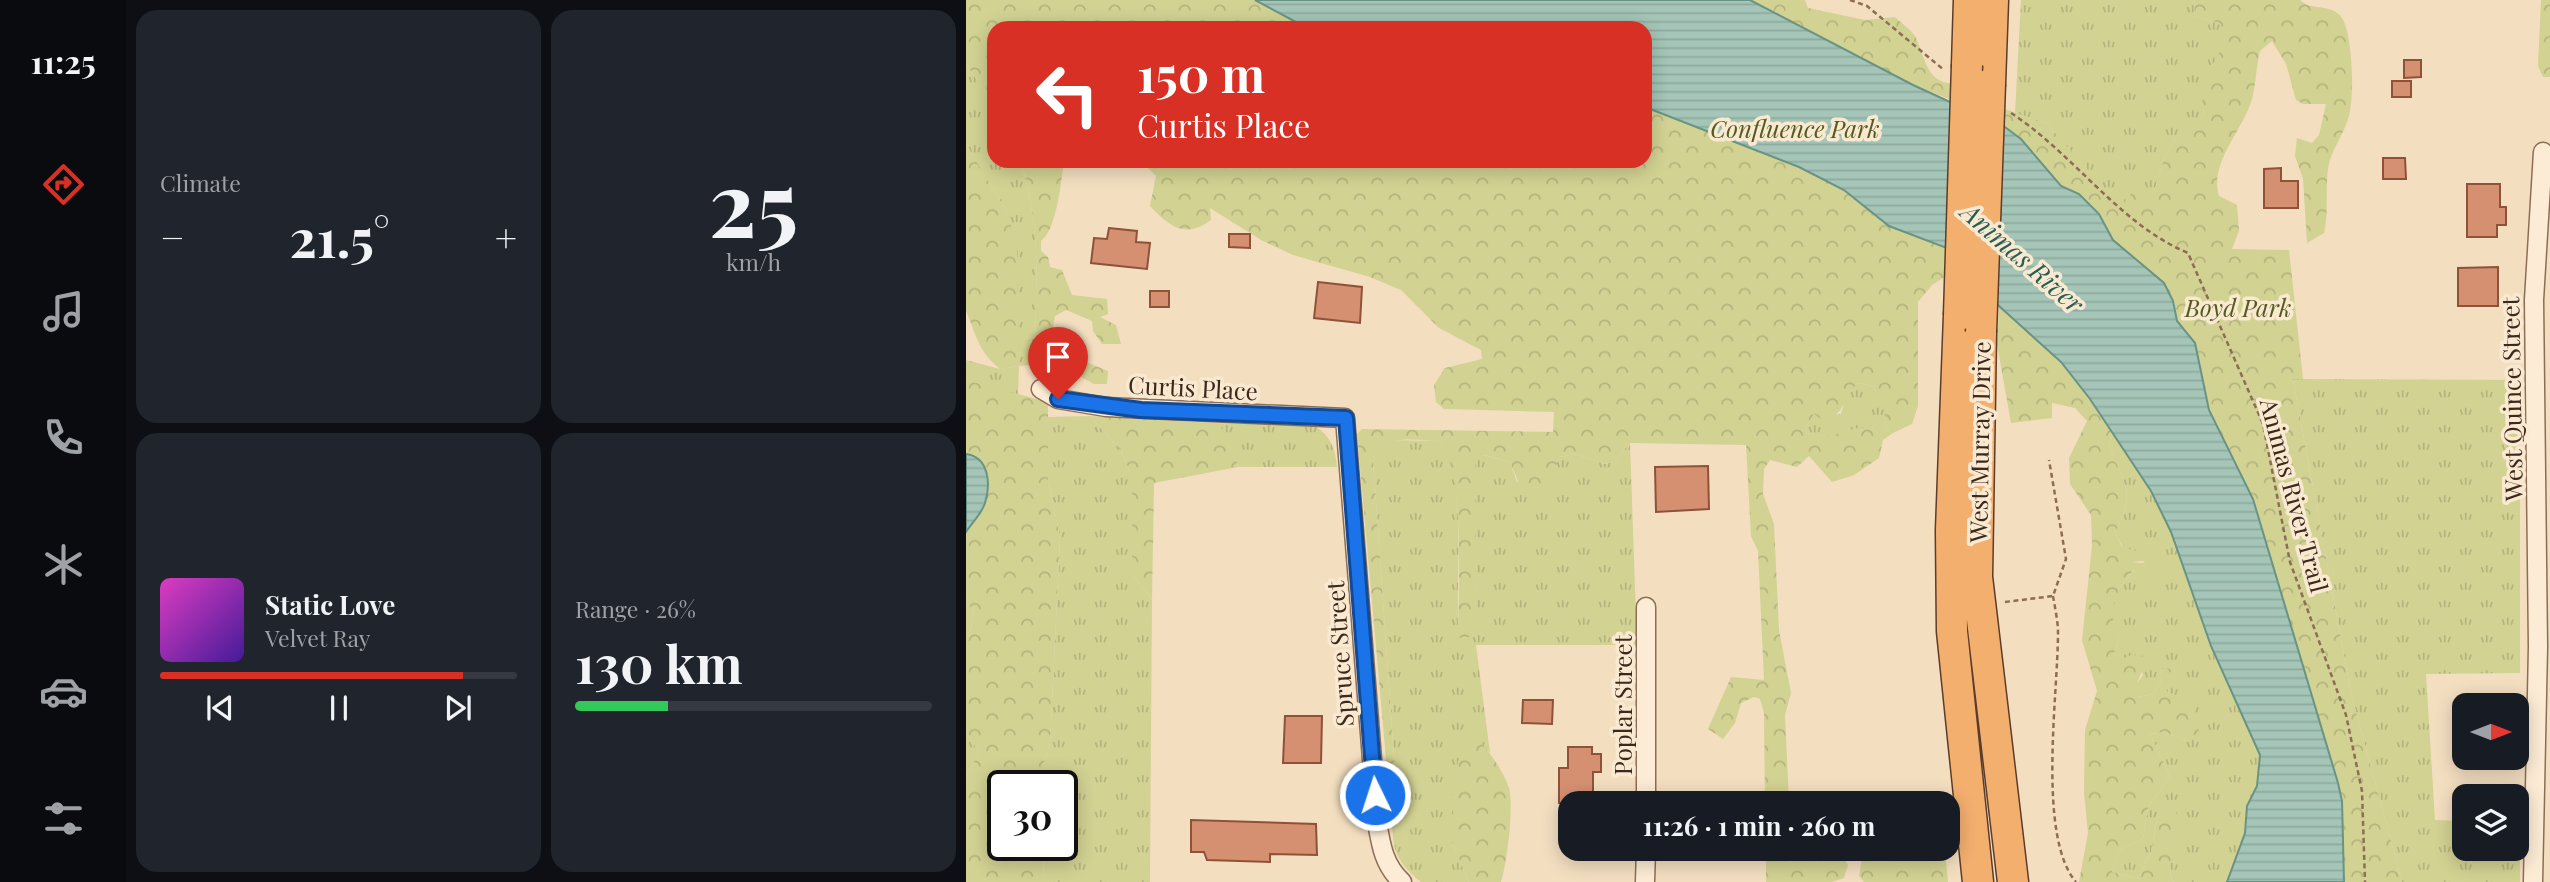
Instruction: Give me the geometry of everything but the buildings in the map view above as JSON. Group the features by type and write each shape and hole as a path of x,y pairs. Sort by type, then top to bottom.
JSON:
{"highway":[{"name":"West Murray Drive","path":"1969,0 1960,70 1977,577 2012,882"},
{"name":"West Murray Drive","path":"1978,882 1952,631 1951,530 1990,84 1993,0"}],"street":[{"name":"West Quince Street","path":"2533,882 2543,357 2534,300 2543,152"},
{"name":"Curtis Place","path":"1041,389 1058,399 1106,407 1346,418"},
{"name":"Spruce Street","path":"1346,418 1377,822 1384,858 1400,882"},
{"name":"Poplar Street","path":"1646,607 1646,791"},
{"path":"1645,882 1646,861"}],"path":[{"path":"1850,0 1867,6 1960,70"},
{"name":"Animas River Trail","path":"2008,112 2042,133 2129,214 2165,243 2188,253 2263,424 2290,562 2346,715 2362,790 2365,882"},
{"path":"2049,460 2066,559 2053,596 2058,631 2053,769 2055,830 2067,872 2076,882"},
{"path":"2001,603 2053,596"}],"green space":[{"path":"966,0 1255,0 1294,21 987,21 987,95 966,64"},
{"path":"1750,0 1805,0 1808,8 1865,20 1895,17 1915,36 1932,74 1937,79 1954,84 1954,101 1913,85"},
{"path":"2021,0 2195,0 2194,16 2219,23 2227,41 2206,85 2204,115 2171,146 2164,158 2154,192 2145,192 2123,210 2046,123 2015,113"},
{"name":"Boyd Park","path":"2195,0 2300,0 2310,6 2327,8 2338,13 2349,39 2352,97 2346,125 2329,163 2324,233 2307,243 2303,179 2295,156 2297,138 2312,143 2319,135 2326,104 2303,104 2296,100 2286,64 2272,41 2260,51 2252,99 2223,159 2217,183 2219,196 2237,205 2239,231 2232,249 2289,250 2303,379 2293,379 2351,693 2402,882 2344,882 2342,801 2338,783 2253,499 2209,410 2200,365 2188,332 2177,321 2173,301 2164,283 2113,240 2099,214 2079,194 2061,186 2021,139 2005,127 2005,109 2046,123 2123,209 2126,199 2134,191 2154,192 2164,158 2171,146 2204,115 2201,85 2226,41 2219,23 2194,16"},
{"path":"2541,0 2550,0 2550,77 2543,77 2538,66"},
{"path":"966,64 987,95 987,168 1023,168 1027,183 1035,239 1038,365 1019,366 1008,214 966,144"},
{"path":"1652,110 1799,167 1844,190 1889,226 1947,248 1946,276 1932,285 1918,302 1918,406 1912,424 1893,433 1884,430 1885,403 1873,386 1857,383 1841,409 1827,423 1814,414 1806,427 1807,433 1825,436 1872,427 1883,440 1879,458 1854,475 1832,482 1809,456 1797,467 1770,460 1764,469 1763,494 1774,524 1779,630 1791,693 1785,715 1788,791 1765,791 1764,713 1760,699 1754,697 1741,703 1735,723 1723,739 1708,729 1731,677 1764,680 1758,551 1751,536 1746,445 1630,443 1613,462 1604,464 1576,454 1559,457 1548,490 1534,497 1523,493 1510,462 1484,455 1475,459 1476,629 1472,637 1458,638 1459,534 1457,504 1448,455 1439,441 1392,441 1384,444 1373,458 1398,814 1396,838 1393,837 1357,434 1362,429 1553,432 1554,412 1444,409 1436,402 1434,385 1445,368 1482,359 1481,350 1439,328 1401,290 1370,277 1293,255 1261,240 1210,208 1211,220 1202,226 1186,229 1171,225 1150,206 1156,176 1148,168 1652,168"},
{"path":"966,144 1008,214 1017,250 1019,366 1000,369 992,362 978,342 966,311"},
{"path":"1023,168 1063,168 1055,216 1041,241 1041,251 1048,257 1050,267 1062,270 1072,295 1107,299 1108,314 1100,317 1116,325 1121,344 1102,344 1093,331 1092,321 1066,310 1055,316 1052,332 1068,364 1079,359 1108,371 1107,384 1094,384 1061,366 1047,370 1038,365 1035,239"},
{"path":"1999,306 2061,362 2113,431 2109,447 2124,481 2127,498 2115,533 2122,547 2137,551 2132,562 2160,565 2155,582 2142,583 2134,570 2121,586 2113,611 2119,640 2114,653 2119,660 2132,655 2148,656 2137,683 2137,697 2154,694 2160,683 2162,668 2172,669 2174,681 2166,691 2194,705 2199,732 2188,741 2164,732 2150,734 2170,776 2148,807 2143,839 2119,850 2112,872 2138,879 2151,852 2159,810 2172,803 2179,827 2170,866 2173,882 2079,882 2088,833 2084,793 2085,730 2097,691 2082,640 2092,546 2091,515 2070,484 2069,458 2087,421 2075,408 2052,403 2052,418 2011,423 1997,344"},
{"path":"966,360 1000,369 1019,366 1018,395 966,380"},
{"path":"2293,379 2520,380 2520,673 2426,674 2435,820 2452,821 2452,861 2520,861 2520,882 2402,882 2351,693"},
{"path":"966,380 1048,402 1048,479 1060,537 1050,744 1043,770 987,770 987,861 1044,861 1043,882 966,882 966,777 979,752 966,732 966,640 969,639 974,611 966,599 966,532 985,504 975,455 966,454"},
{"path":"1857,383 1873,386 1886,403 1884,430 1893,433 1883,440 1872,427 1824,438 1807,433 1806,427 1814,414 1819,417 1841,414 1846,397"},
{"path":"1090,416 1121,451 1132,476 1132,574 1152,600 1150,882 1043,882 1044,861 1078,861 1078,770 1043,770 1050,744 1060,537 1048,479 1048,417"},
{"path":"1090,416 1216,423 1229,437 1234,448 1238,467 1154,483 1152,600 1132,574 1132,476 1121,451"},
{"path":"1216,423 1315,426 1325,434 1331,444 1337,467 1238,467 1235,454"},
{"path":"2113,431 2151,491 2171,532 2211,645 2260,755 2257,786 2247,806 2245,833 2227,882 2173,882 2170,860 2179,821 2159,810 2151,852 2138,879 2112,872 2119,850 2143,839 2148,807 2170,776 2150,734 2164,732 2188,741 2193,705 2166,691 2162,668 2160,683 2154,694 2137,697 2137,683 2143,675 2132,655 2119,661 2114,653 2119,640 2113,616 2116,596 2127,578 2145,561 2131,562 2115,533 2127,498 2124,481 2109,447"},
{"path":"1388,440 1439,441 1448,455 1457,504 1459,638 1472,637 1476,629 1474,459 1483,455 1510,462 1517,482 1556,465 1559,457 1576,454 1604,464 1613,462 1630,443 1637,645 1476,645 1490,753 1475,737 1452,797 1452,842 1469,882 1421,882 1402,862 1394,844 1398,814 1373,458 1377,446"},
{"path":"966,599 974,611 969,639 966,640"},
{"path":"966,732 979,752 966,777"},
{"path":"1476,736 1499,767 1509,788 1509,835 1501,882 1469,882 1452,842 1452,797 1458,761"},
{"path":"1766,861 1846,861 1848,865 1844,878 1832,882 1766,882"},
{"path":"1862,861 1946,861 1948,882 1864,882 1859,876"}],"water":[{"name":"Animas River","path":"1255,0 1750,0 1913,85 2005,127 2021,139 2061,186 2079,194 2099,214 2113,240 2164,283 2173,301 2177,321 2195,343 2209,410 2253,499 2338,783 2342,801 2344,882 2227,882 2245,833 2247,806 2257,786 2260,755 2211,646 2171,532 2151,491 2090,399 2061,362 1999,306 1947,248 1889,226 1844,190 1799,167 1652,110 1652,21 1294,21"},
{"path":"966,454 980,460 984,466 988,488 984,507 966,532"}],"route":[{"path":"1058,399 1141,410 1346,418 1375,795"}],"park label":[{"name":"Confluence Park","path":"1795,128"}]}
